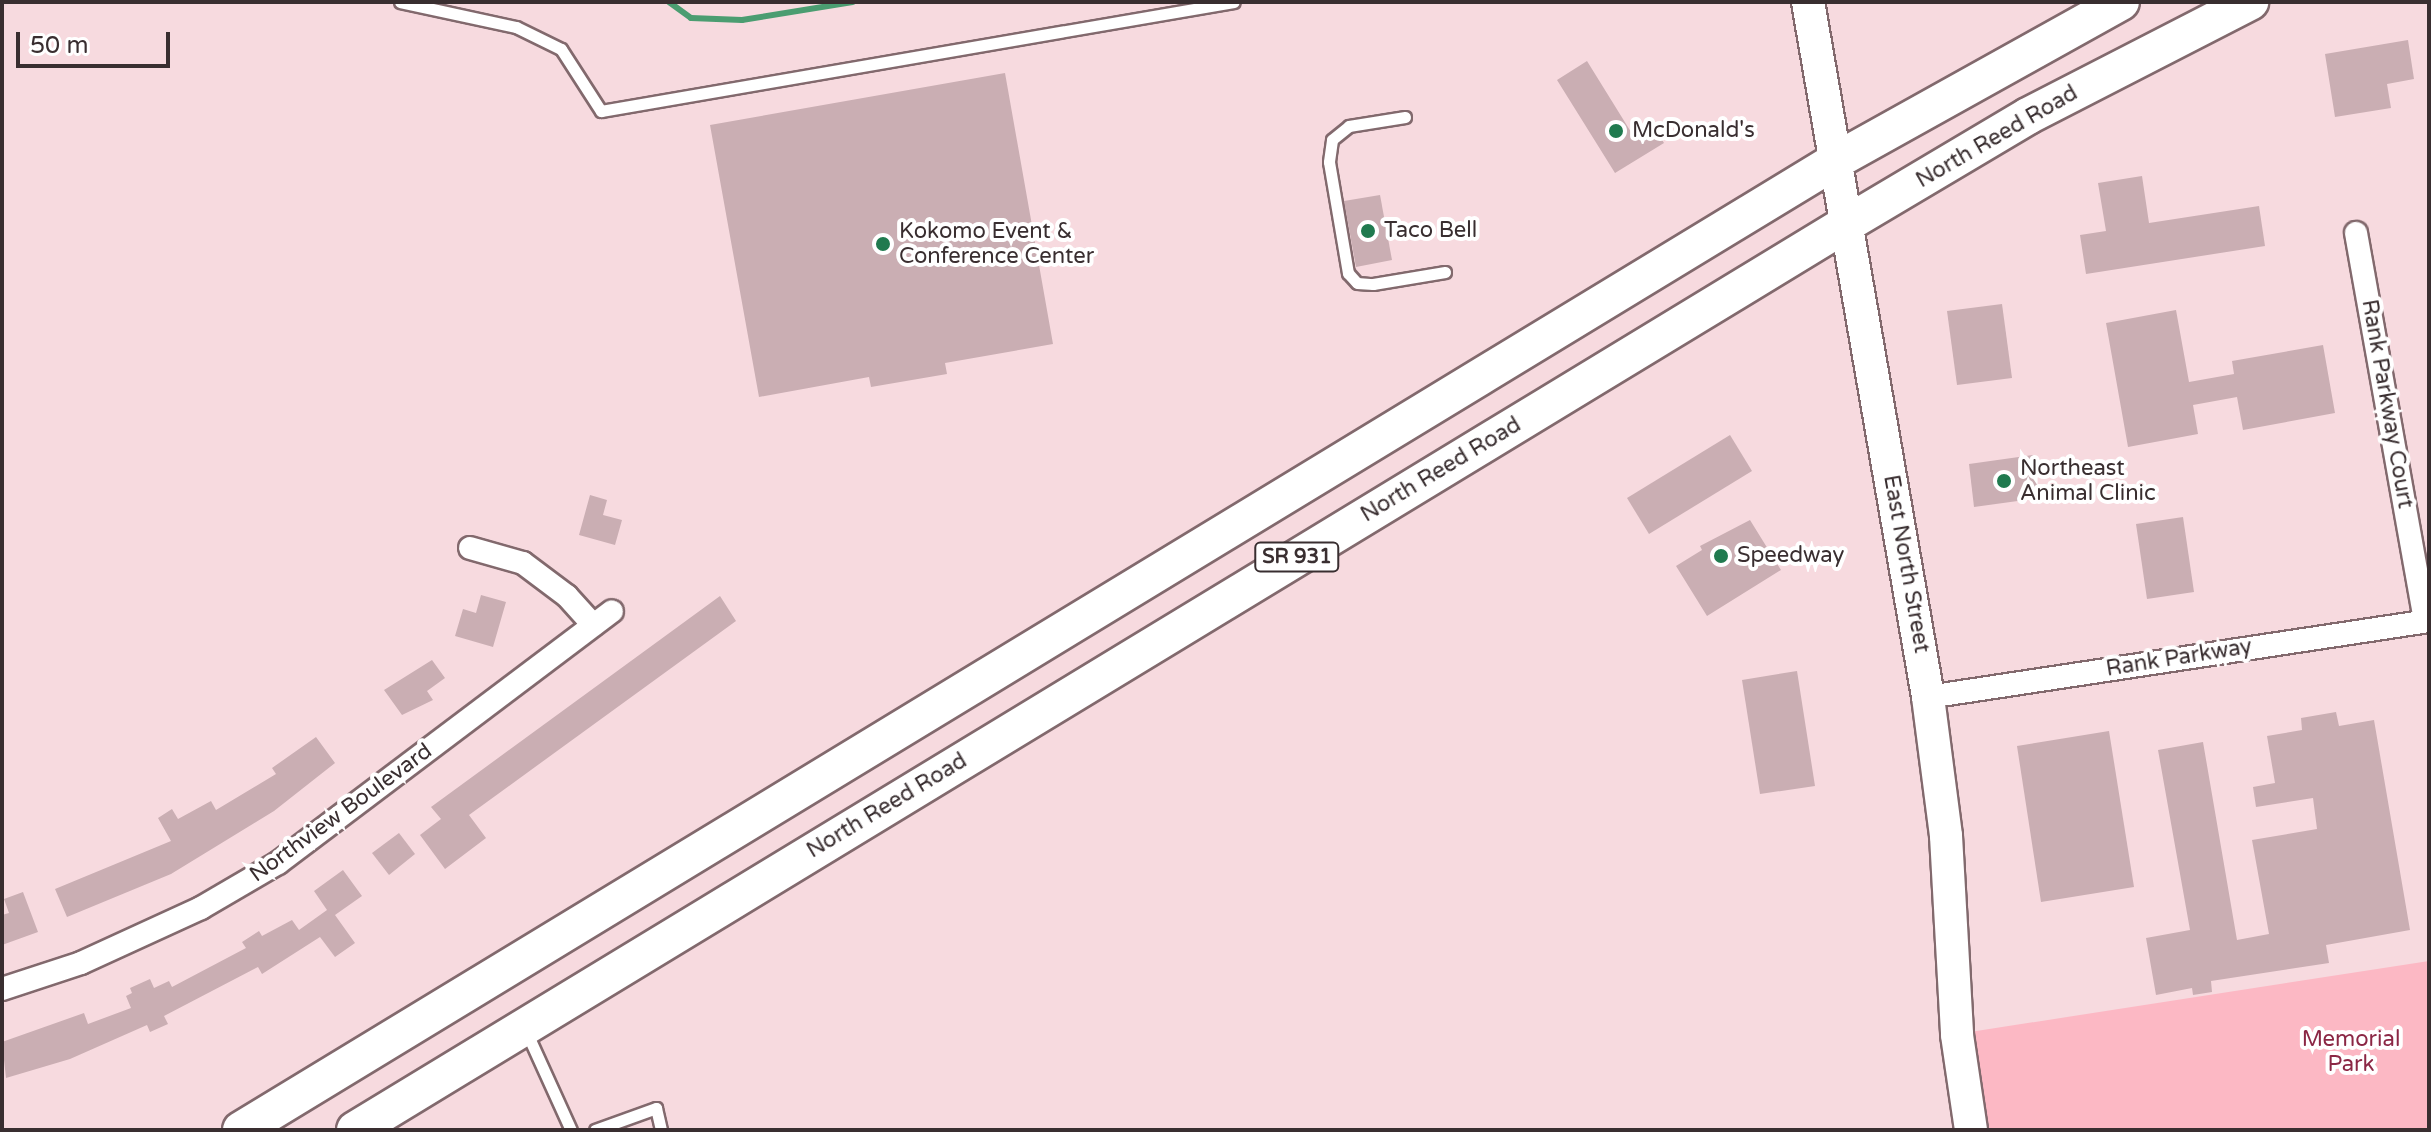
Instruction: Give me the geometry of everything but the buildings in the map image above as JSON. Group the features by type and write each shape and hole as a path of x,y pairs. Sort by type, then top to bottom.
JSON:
{"main road":[{"name":"SR 931","path":"241,1130 1837,160 2121,2"},
{"name":"North Reed Road","path":"355,1130 1848,223 2028,116 2250,2"}],"street":[{"name":"East North Street","path":"1808,2 1928,697 1946,836 1957,1035 1971,1130"},
{"name":"Rank Parkway Court","path":"2356,233 2427,621"},
{"path":"470,548 523,563 567,596 593,625"},
{"name":"Northview Boulevard","path":"2,989 134,939 201,908 278,863 612,611"},
{"name":"Rank Parkway","path":"1928,697 2427,621"}],"lane":[{"path":"400,2 516,27 561,49 601,111 1234,2"},
{"path":"1405,117 1349,126 1332,140 1329,162 1348,273 1357,283 1373,284 1445,272"},
{"path":"525,1027 571,1130"},
{"path":"595,1130 656,1108 661,1130"}],"green space":[{"name":"Memorial Park","path":"2429,961 2429,1130 1983,1130 1970,1032"}],"waterway":[{"path":"669,2 691,18 742,20 853,2"}],"place":[{"name":"McDonald's","path":"1616,131"},
{"name":"Taco Bell","path":"1368,231"},
{"name":"Kokomo Event & Conference Center","path":"883,244"},
{"name":"Northeast Animal Clinic","path":"2004,481"},
{"name":"Speedway","path":"1721,556"}]}
